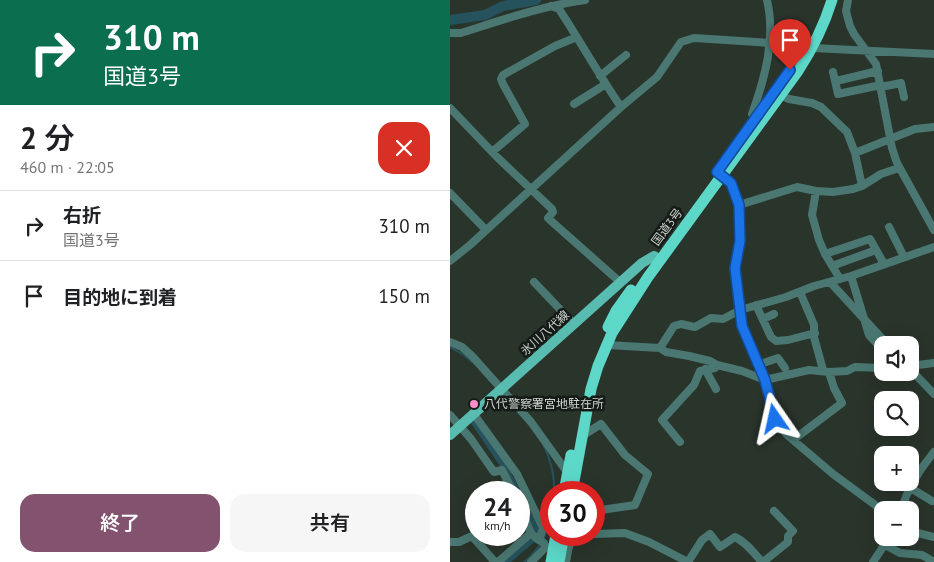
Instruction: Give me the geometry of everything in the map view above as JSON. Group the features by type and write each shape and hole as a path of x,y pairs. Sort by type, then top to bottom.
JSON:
{"highway":[{"name":"国道3号","path":"566,481 587,382 599,348 616,311 641,274 657,258 798,71 809,48 825,0"},
{"name":"国道3号","path":"719,174 754,118 822,30 832,0"},
{"name":"国道3号","path":"574,481 591,389 612,333 641,274"},
{"path":"546,546 550,562"},
{"path":"547,546 559,562"}],"main road":[{"name":"氷川八代線","path":"450,435 620,282 641,274"}],"street":[{"path":"450,34 461,33 549,6 585,0"},
{"path":"754,118 752,114 771,43 767,0"},
{"path":"848,0 846,11 850,26 876,64 892,148 900,168 934,230"},
{"path":"549,6 559,8 621,107"},
{"path":"492,152 525,124 503,84 501,79 503,75 555,46 578,37"},
{"path":"450,261 657,77 681,42 694,38 771,43 809,48 866,49 934,54"},
{"path":"600,76 626,55"},
{"path":"833,72 838,94 855,89 901,83 904,97"},
{"path":"836,81 878,72"},
{"path":"574,104 606,84"},
{"path":"780,95 820,107 847,132 855,153 862,186"},
{"path":"450,108 492,152 552,209 553,212 548,218 620,282"},
{"path":"855,153 915,129 934,127"},
{"path":"739,205 797,187 833,192 862,186 881,174 900,168"},
{"path":"719,174 731,183 739,205 740,241 735,268 742,326 765,380 775,419 793,440 833,474 874,504"},
{"path":"816,191 812,215 825,254 840,279"},
{"path":"450,193 486,230"},
{"path":"889,227 904,258"},
{"path":"825,254 870,239 884,264"},
{"path":"660,348 674,326 681,324 695,327 700,326 711,318 723,319 740,310 851,276 934,247"},
{"path":"832,266 876,250"},
{"path":"851,276 869,335 874,341"},
{"path":"534,282 574,324"},
{"path":"830,282 879,336"},
{"path":"793,440 842,403 826,371 814,337 814,325 800,292"},
{"path":"756,305 771,337 776,341 788,340 815,332"},
{"path":"763,319 774,314"},
{"path":"450,342 462,347 472,356 532,422 567,472"},
{"path":"607,345 660,348 666,352 702,359 765,380 809,370 847,371 855,367 874,368"},
{"path":"758,365 778,358 784,368"},
{"path":"919,366 934,363"},
{"path":"680,442 662,420 694,385 700,371 715,368 717,365"},
{"path":"705,369 716,389"},
{"path":"919,378 934,394"},
{"path":"473,414 517,474 540,522"},
{"path":"450,415 471,439 494,472 502,470 508,481"},
{"path":"582,436 602,424 625,455 648,474 635,505 605,509"},
{"path":"919,472 934,452"},
{"path":"916,491 932,501"},
{"path":"605,534 625,533 649,542 688,562 702,540 710,534 720,547 735,537 751,549 763,562 788,542 788,536 793,531 774,511"},
{"path":"530,521 540,536"},
{"path":"919,533 934,537"},
{"path":"450,542 458,542 472,536 497,562 540,545"},
{"path":"531,562 543,546"},
{"path":"548,546 566,562"},
{"path":"873,562 884,546"},
{"path":"892,546 900,553 922,555 934,562"}],"waterway":[{"path":"450,20 485,15 503,6 536,0"},
{"path":"450,347 472,362"},
{"path":"472,420 512,481"},
{"path":"543,444 552,468 554,481"},
{"path":"530,517 537,531 537,536 530,542"},
{"path":"524,562 540,545"},
{"path":"507,562 525,546"}],"place":[{"name":"八代警察署宮地駐在所","path":"474,404"}],"route":[{"path":"775,419 765,380 742,326 735,268 740,241 739,205 731,183 717,172 790,70"}]}
